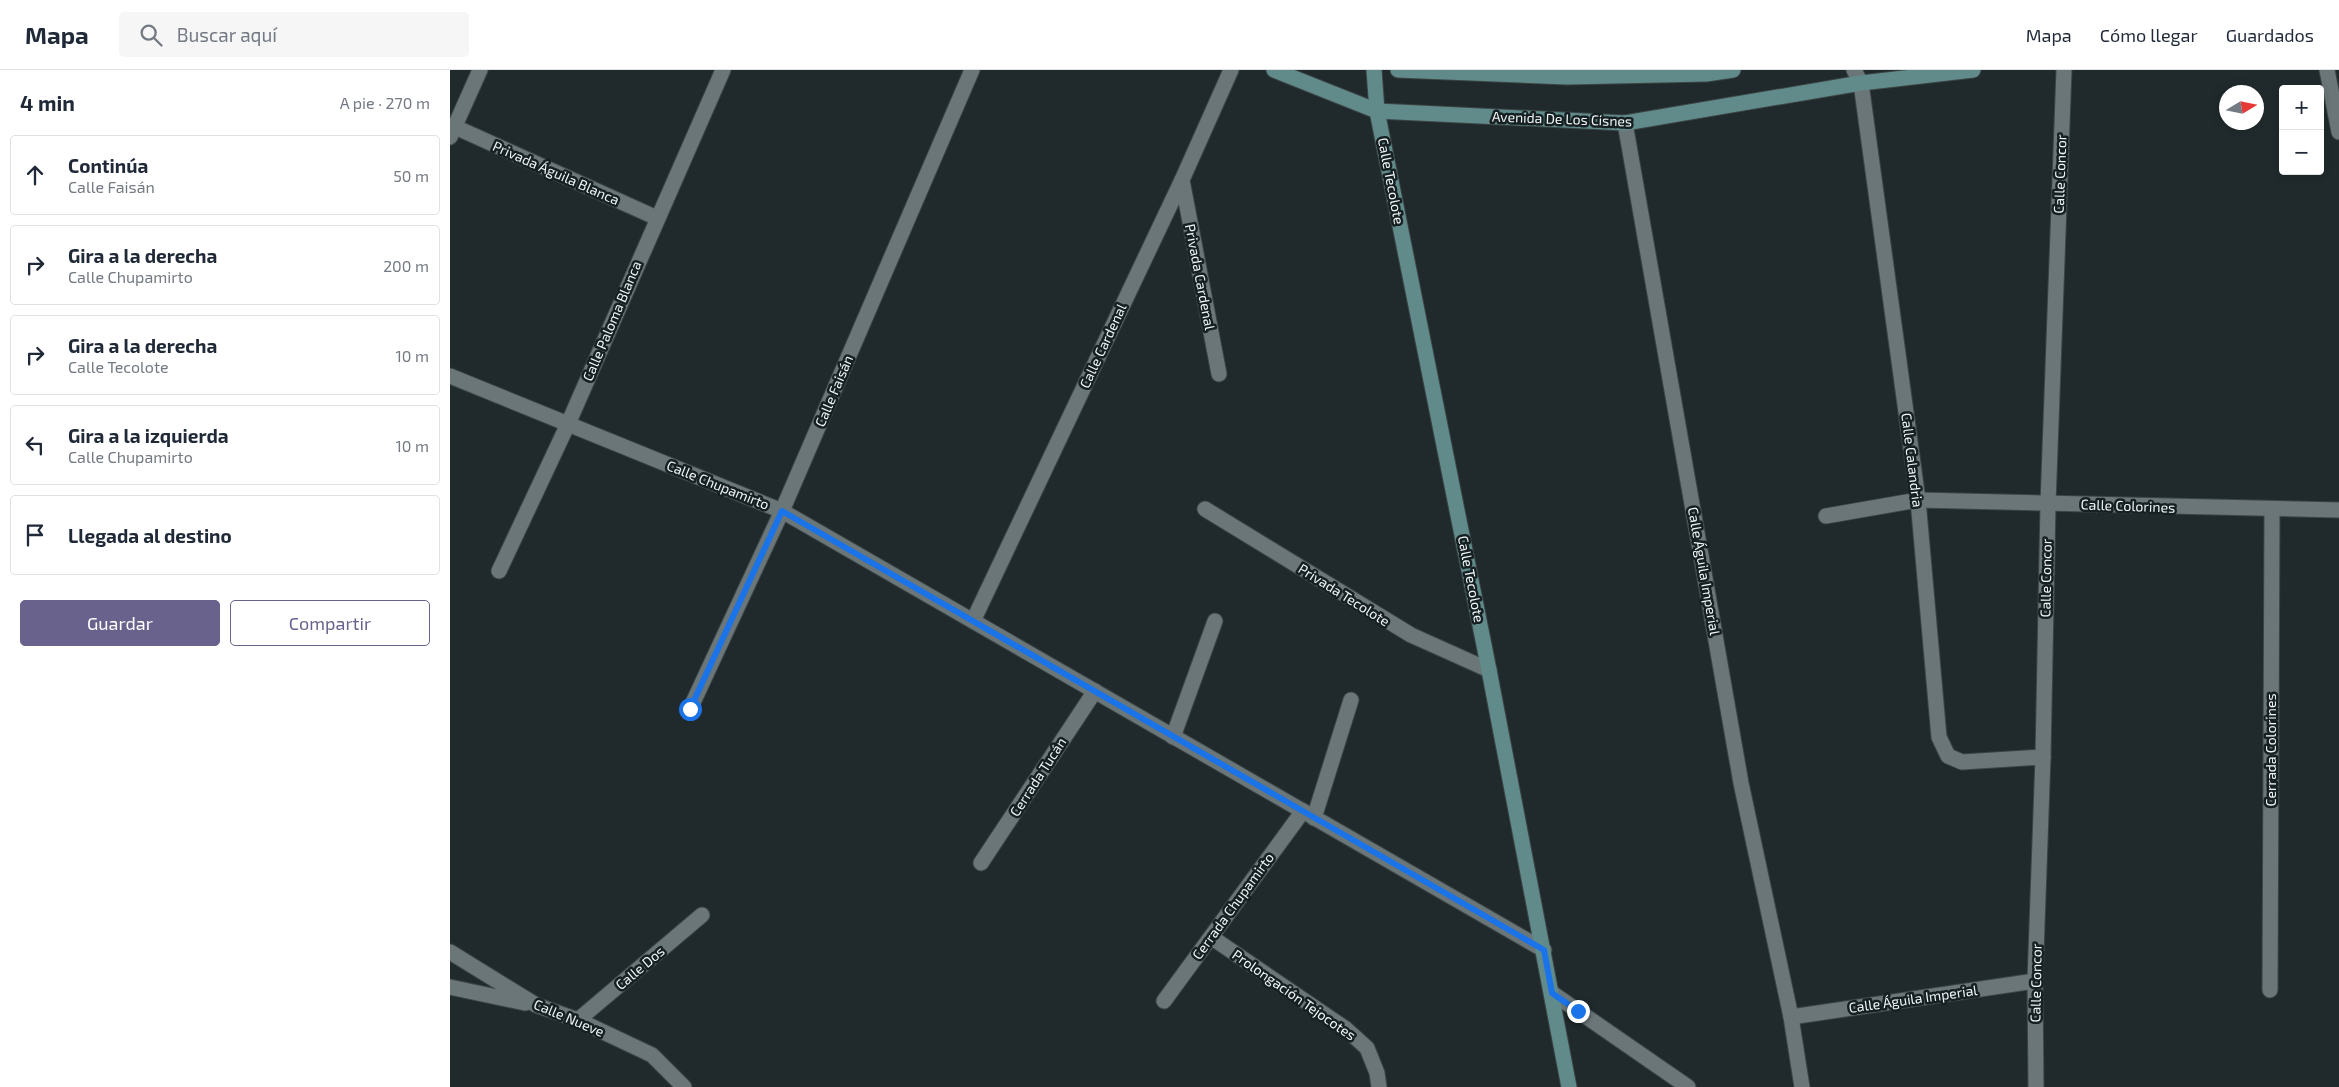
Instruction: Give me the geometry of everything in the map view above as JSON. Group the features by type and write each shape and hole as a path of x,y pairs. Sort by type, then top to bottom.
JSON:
{"street":[{"path":"452,132 480,70"},
{"name":"Calle Paloma Blanca","path":"499,571 568,424 723,70"},
{"name":"Calle Faisán","path":"690,709 782,511 972,70"},
{"name":"Calle Cardenal","path":"973,621 1182,180 1231,70"},
{"name":"Avenida De Los Cisnes","path":"1274,70 1377,111 1625,123 1858,76 1973,70"},
{"name":"Calle Tecolote","path":"1374,70 1377,111 1489,670 1569,1087"},
{"path":"1398,70 1567,77 1608,73 1706,74 1733,70"},
{"name":"Calle Concor","path":"2036,1087 2034,981 2043,757 2048,504 2064,70"},
{"path":"2327,70 2339,132"},
{"name":"Calle Calandria","path":"1858,76 1918,500 1939,737 1948,756 1962,762 2043,757"},
{"name":"Calle Águila Imperial","path":"1625,123 1741,783 1791,1017 1802,1087"},
{"name":"Privada Águila Blanca","path":"452,132 657,218"},
{"name":"Privada Cardenal","path":"1182,180 1219,374"},
{"name":"Calle Chupamirto","path":"450,376 782,511 1544,950"},
{"name":"Calle Colorines","path":"1826,516 1918,500 2272,510 2339,510"},
{"name":"Privada Tecolote","path":"1205,509 1410,636 1489,670"},
{"name":"Cerrada Colorines","path":"2270,990 2272,510"},
{"path":"1173,736 1215,622"},
{"name":"Cerrada Tucán","path":"981,863 1094,691"},
{"name":"Cerrada Chupamirto","path":"1164,1001 1211,937 1308,814 1351,700"},
{"name":"Calle Dos","path":"578,1020 702,915"},
{"name":"Prolongación Tejocotes","path":"1211,937 1346,1029 1367,1048 1377,1073 1379,1087"},
{"name":"Calle Nueve","path":"450,952 536,1005 578,1020 652,1055 684,1087"},
{"name":"Calle Águila Imperial","path":"1791,1017 2034,981"},
{"path":"450,987 536,1005"},
{"path":"1552,993 1688,1087"}],"route":[{"path":"690,709 782,511 1544,950 1552,993 1578,1011"}]}
